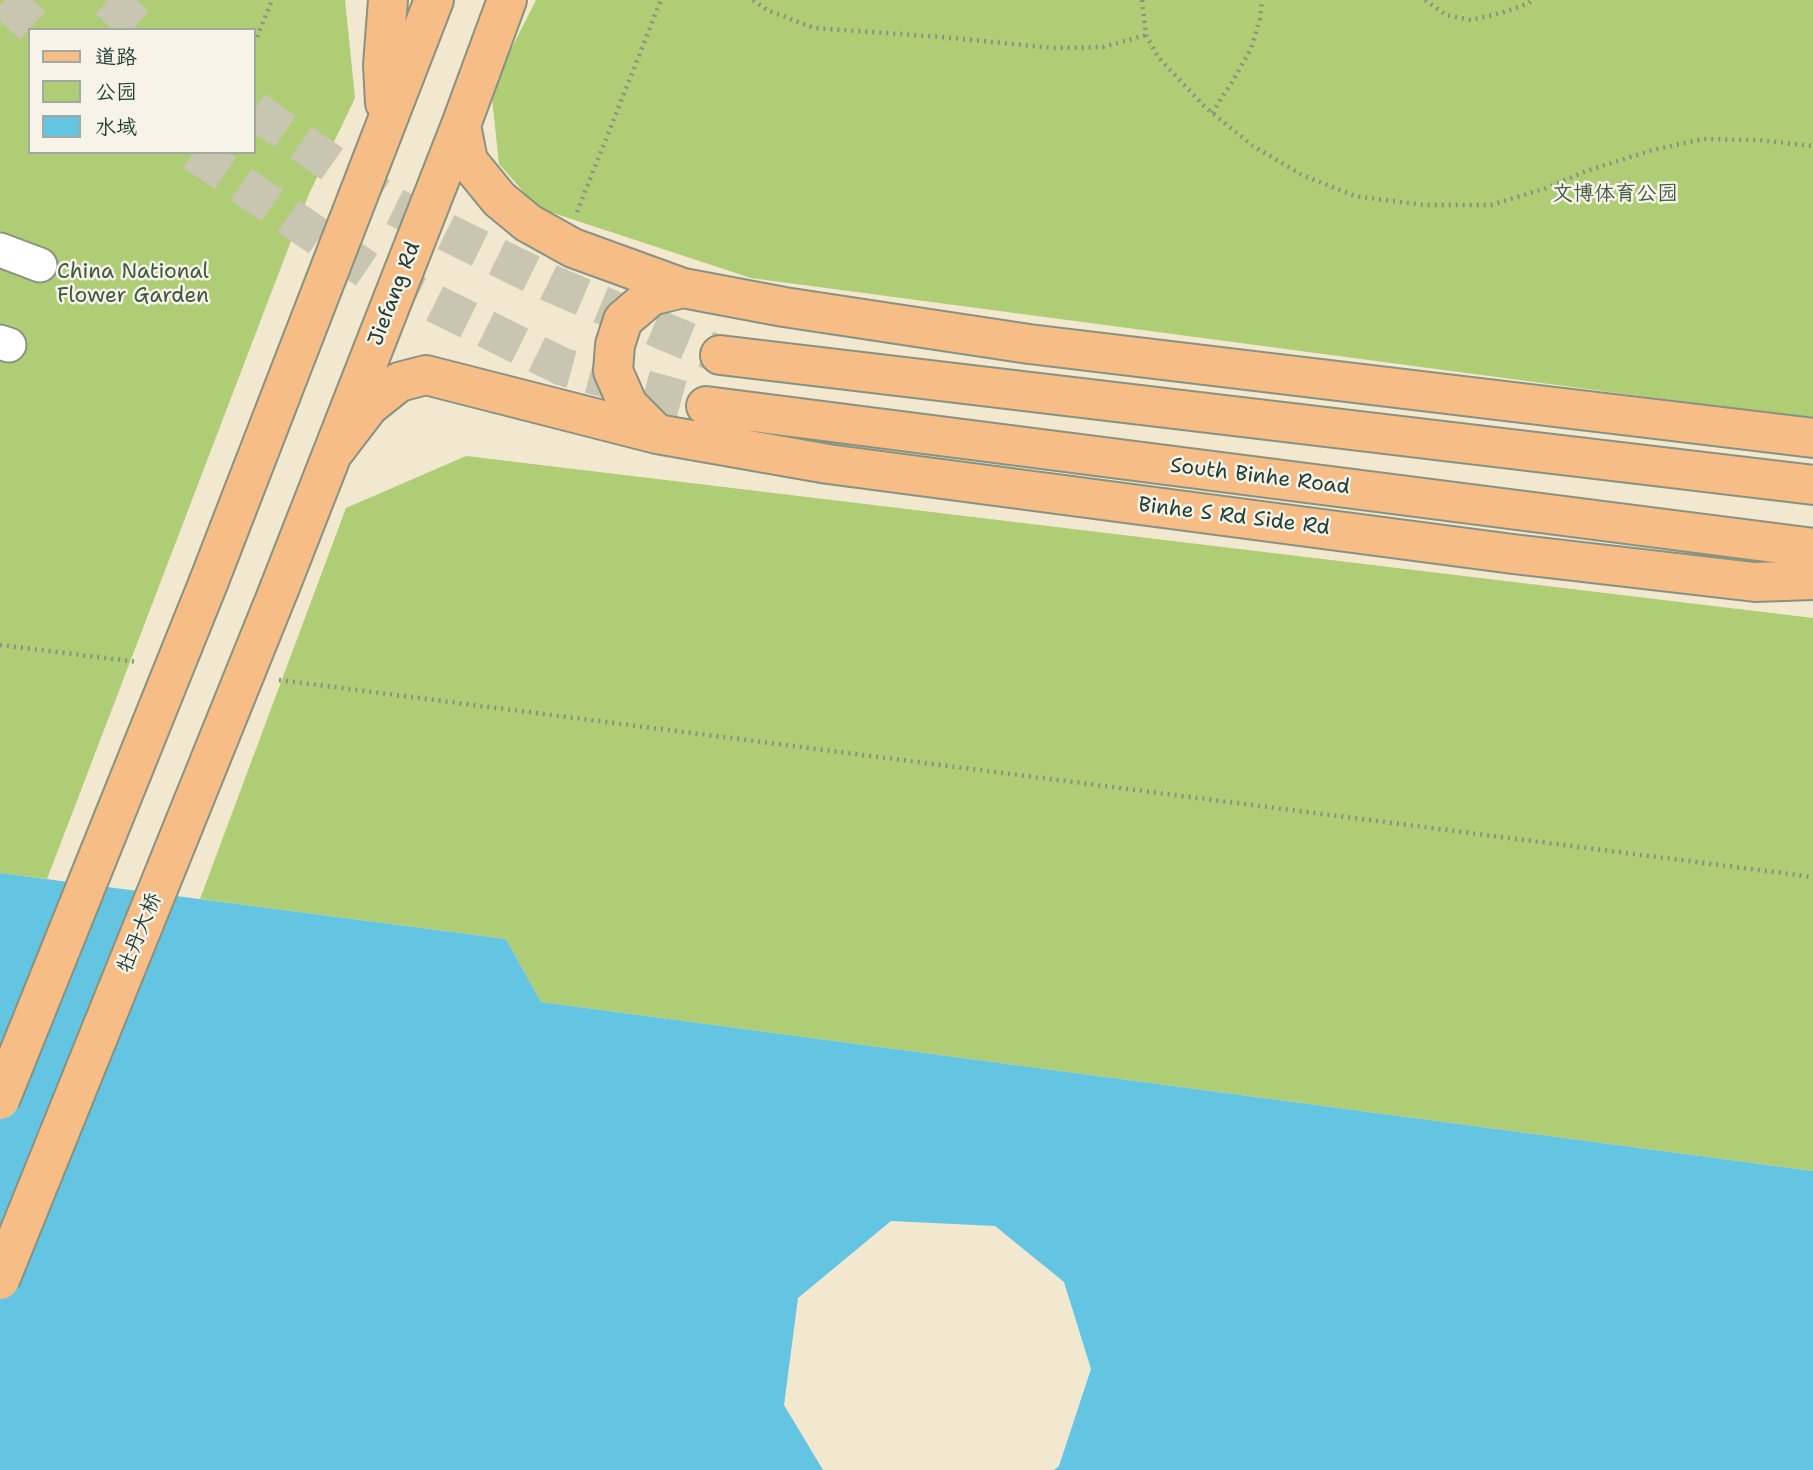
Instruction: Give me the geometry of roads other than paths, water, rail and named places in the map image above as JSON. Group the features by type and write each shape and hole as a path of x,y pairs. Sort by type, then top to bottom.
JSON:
{"main road":[{"path":"386,120 383,65 388,0"},
{"path":"0,1101 209,581 434,0"},
{"name":"Jiefang Rd","path":"280,587 461,125 507,0"},
{"path":"461,125 468,161 499,199 528,223 573,248 683,288 785,307 1029,344 1813,438"},
{"path":"657,435 628,405 613,371 615,345 623,320 651,296 683,288"},
{"path":"720,355 1813,485"},
{"name":"Binhe S Rd Side Rd","path":"333,453 369,407 399,382 426,375 657,435 828,464 1513,554 1755,582 1813,580"},
{"name":"South Binhe Road","path":"706,406 1813,548"},
{"name":"牡丹大桥","path":"0,1280 280,587"}],"street":[{"path":"0,250 40,265"}],"water":[{"path":"0,873 506,939 541,1002 1813,1171 1813,1470 1054,1470 1059,1466 1091,1369 1064,1282 995,1226 891,1221 798,1298 784,1405 823,1470 0,1470"}],"tunnel":[{"path":"5,0 36,28"},
{"path":"108,0 140,28"},
{"path":"256,111 393,206 552,284 720,355"},
{"path":"197,154 367,270 563,367 706,406"}],"park label":[{"name":"文博体育公园","path":"1615,195"},
{"name":"China National Flower Garden","path":"133,285"}]}
